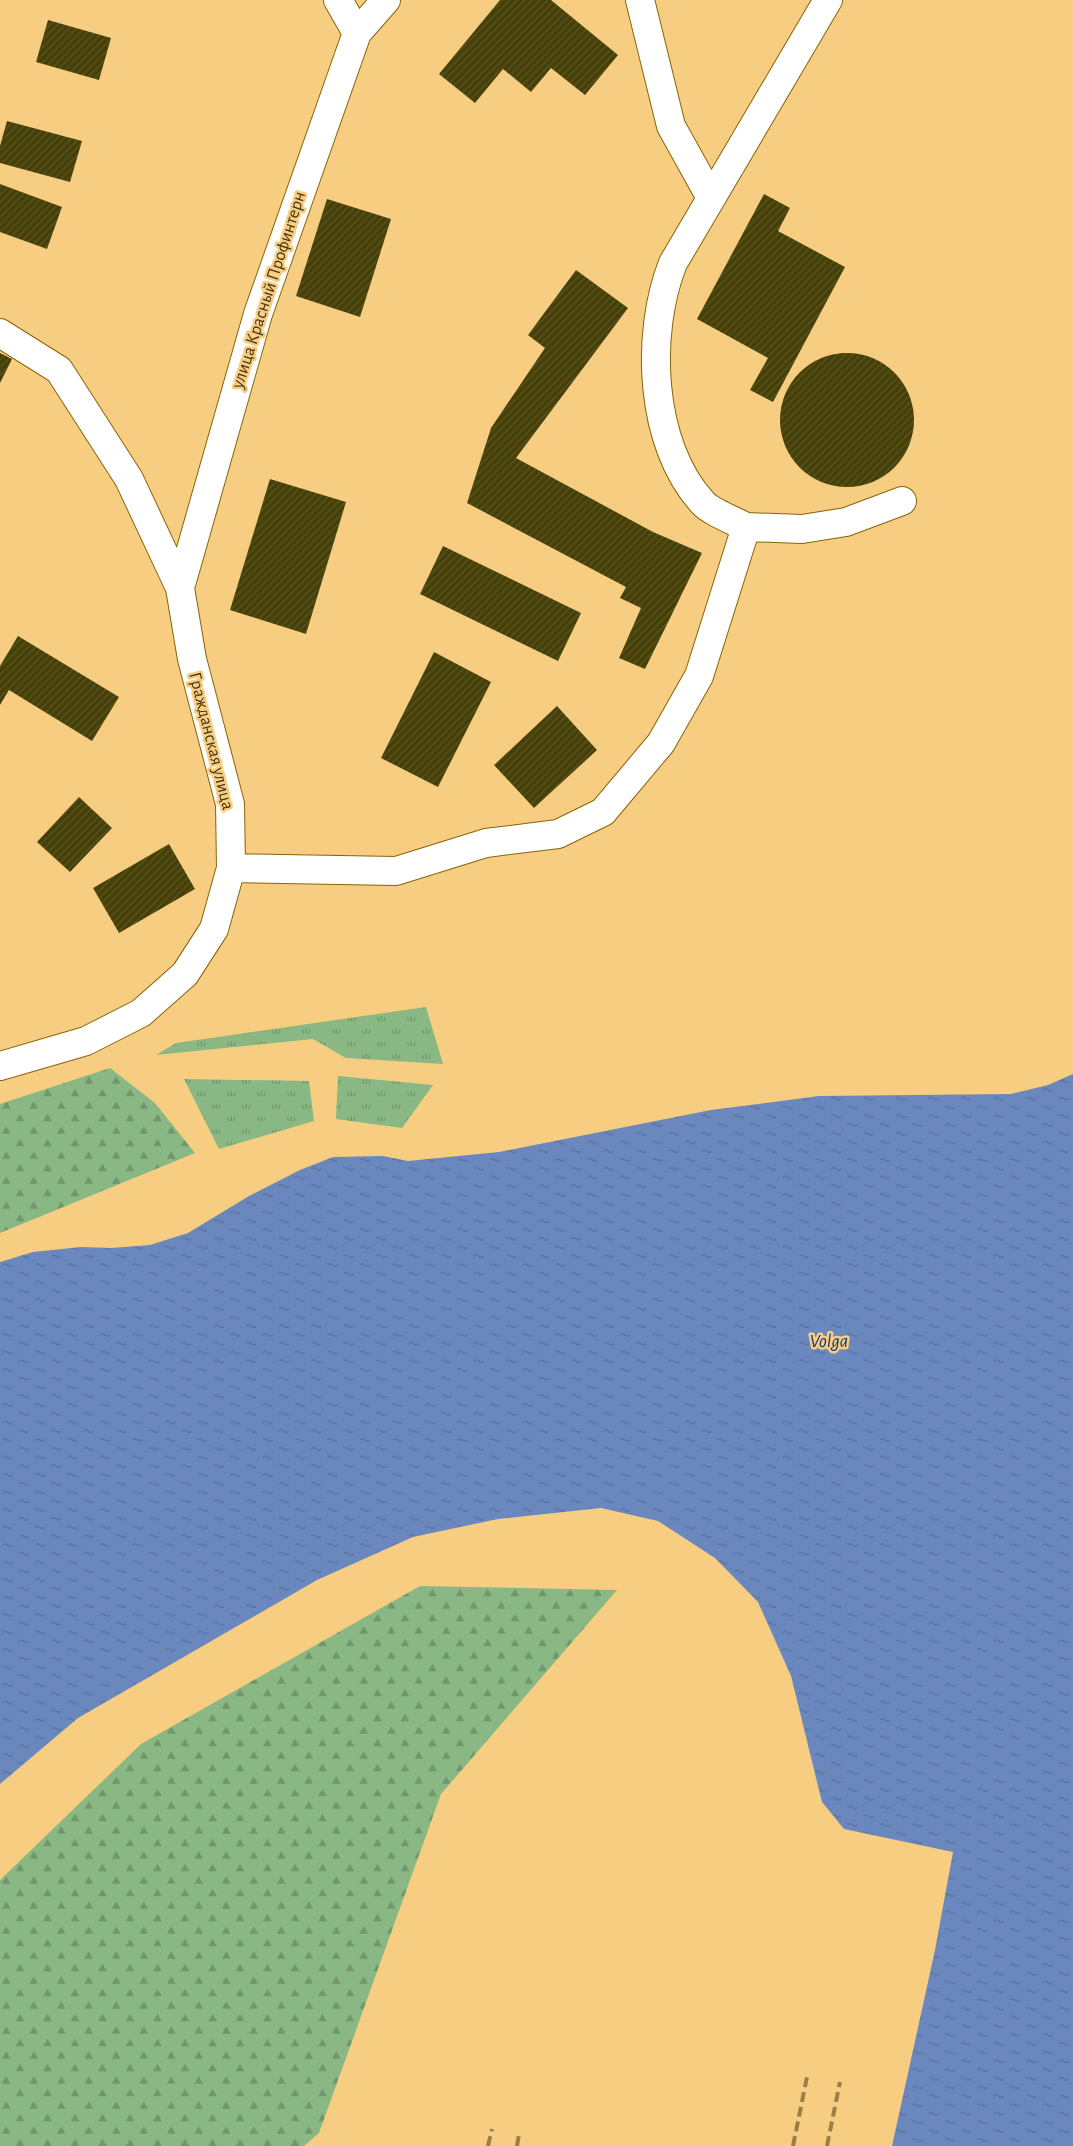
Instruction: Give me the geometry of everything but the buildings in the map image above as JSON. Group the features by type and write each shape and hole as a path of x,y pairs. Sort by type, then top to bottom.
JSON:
{"street":[{"path":"338,0 357,33 386,0"},
{"path":"640,0 671,126 711,198"},
{"path":"828,0 673,263 663,287 657,328 658,403 667,437 682,473 704,504 746,527 802,530 846,522 902,501"},
{"name":"улица Красный Профинтерн","path":"180,588 258,314 357,33"},
{"path":"0,333 59,370 129,479 180,588"},
{"path":"231,868 396,871 486,843 558,834 603,812 661,742 699,676 746,527"},
{"name":"Гражданская улица","path":"0,1066 86,1041 141,1013 185,974 214,929 231,868 230,804 192,659 180,588"}],"green space":[{"path":"426,1007 443,1064 346,1058 313,1039 156,1055 176,1043"},
{"path":"110,1068 155,1103 195,1153 0,1233 0,1104"},
{"path":"338,1076 433,1085 402,1128 336,1119"},
{"path":"184,1079 309,1081 314,1121 219,1149"},
{"path":"420,1586 617,1590 441,1794 319,2133 304,2146 0,2146 0,1880 141,1744"}],"water":[{"name":"Volga","path":"1073,1074 1073,2146 892,2146 935,1950 953,1852 844,1829 822,1802 791,1676 758,1602 715,1558 658,1521 601,1508 498,1519 413,1537 317,1580 78,1718 0,1784 0,1262 33,1252 81,1247 111,1248 150,1245 188,1233 249,1196 300,1170 333,1157 383,1156 408,1161 499,1152 711,1110 819,1096 1011,1094 1048,1085"}],"railway":[{"path":"793,2146 807,2077"},
{"path":"827,2146 840,2082"},
{"path":"488,2146 492,2129"},
{"path":"517,2146 519,2134"}]}
